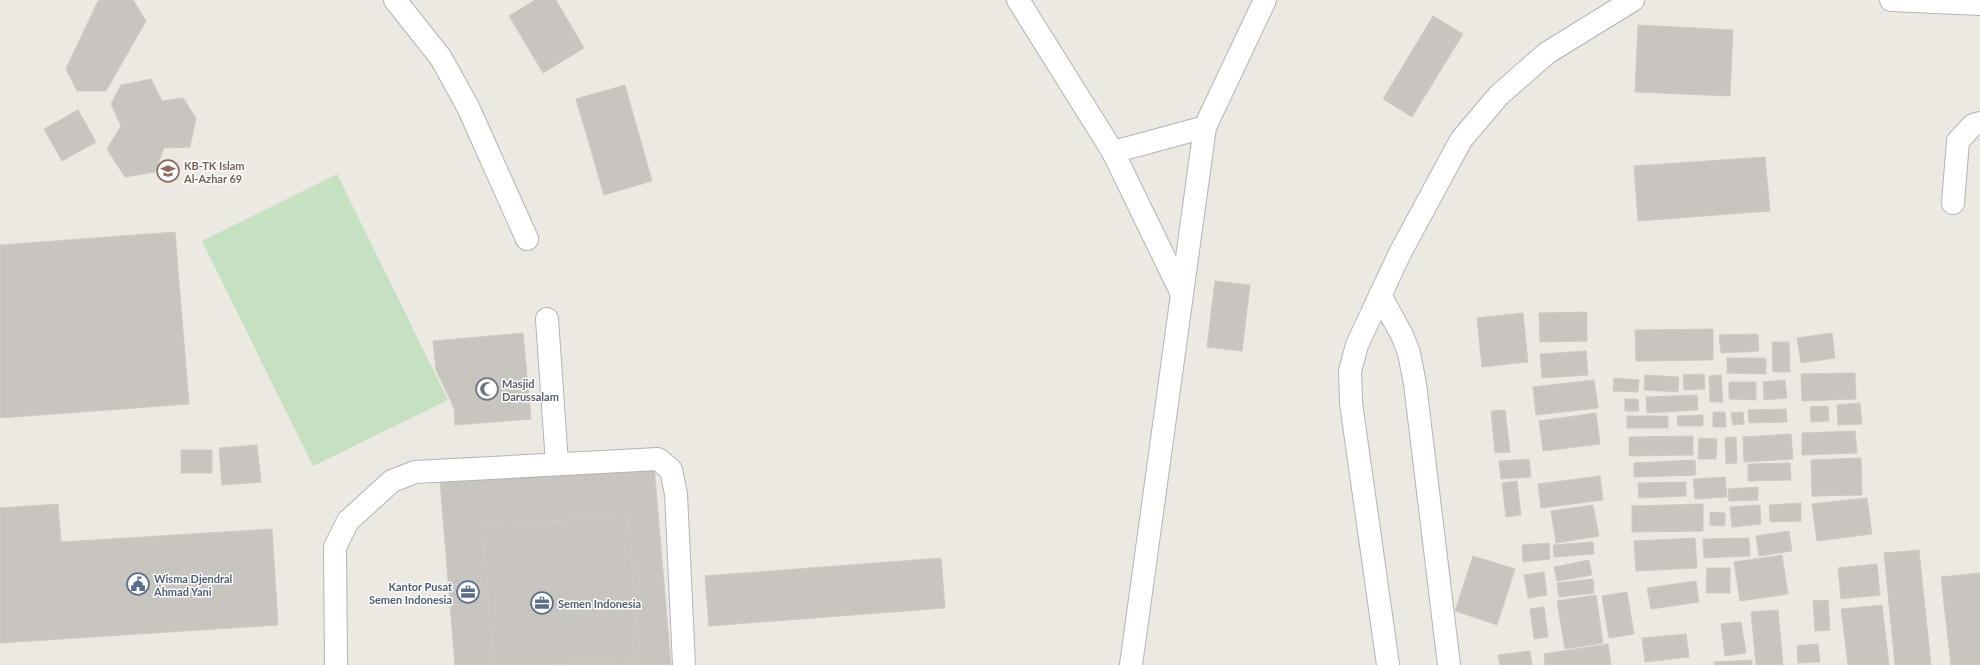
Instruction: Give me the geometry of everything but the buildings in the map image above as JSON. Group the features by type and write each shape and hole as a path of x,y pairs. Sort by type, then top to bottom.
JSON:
{"street":[{"path":"395,0 441,58 468,107 527,239"},
{"path":"1018,0 1113,152 1182,294"},
{"path":"1131,665 1205,127 1266,0"},
{"path":"1388,665 1351,403 1350,371 1357,345 1400,253 1461,140 1499,95 1547,53 1633,0"},
{"path":"1891,0 1980,4"},
{"path":"1953,203 1958,142 1973,126 1980,123"},
{"path":"1113,152 1205,127"},
{"path":"1380,295 1402,335 1409,353 1415,384 1449,665"},
{"path":"547,319 557,464"},
{"path":"336,665 335,547 348,521 392,481 415,472 658,459 671,470 676,494 684,665"}],"green space":[{"path":"337,174 448,400 313,466 202,241"}],"place":[{"name":"KB-TK Islam Al-Azhar 69","path":"168,171"},
{"name":"Masjid Darussalam","path":"487,389"},
{"name":"Wisma Djendral Ahmad Yani","path":"138,584"},
{"name":"Kantor Pusat Semen Indonesia","path":"468,592"},
{"name":"Semen Indonesia","path":"542,603"}]}
